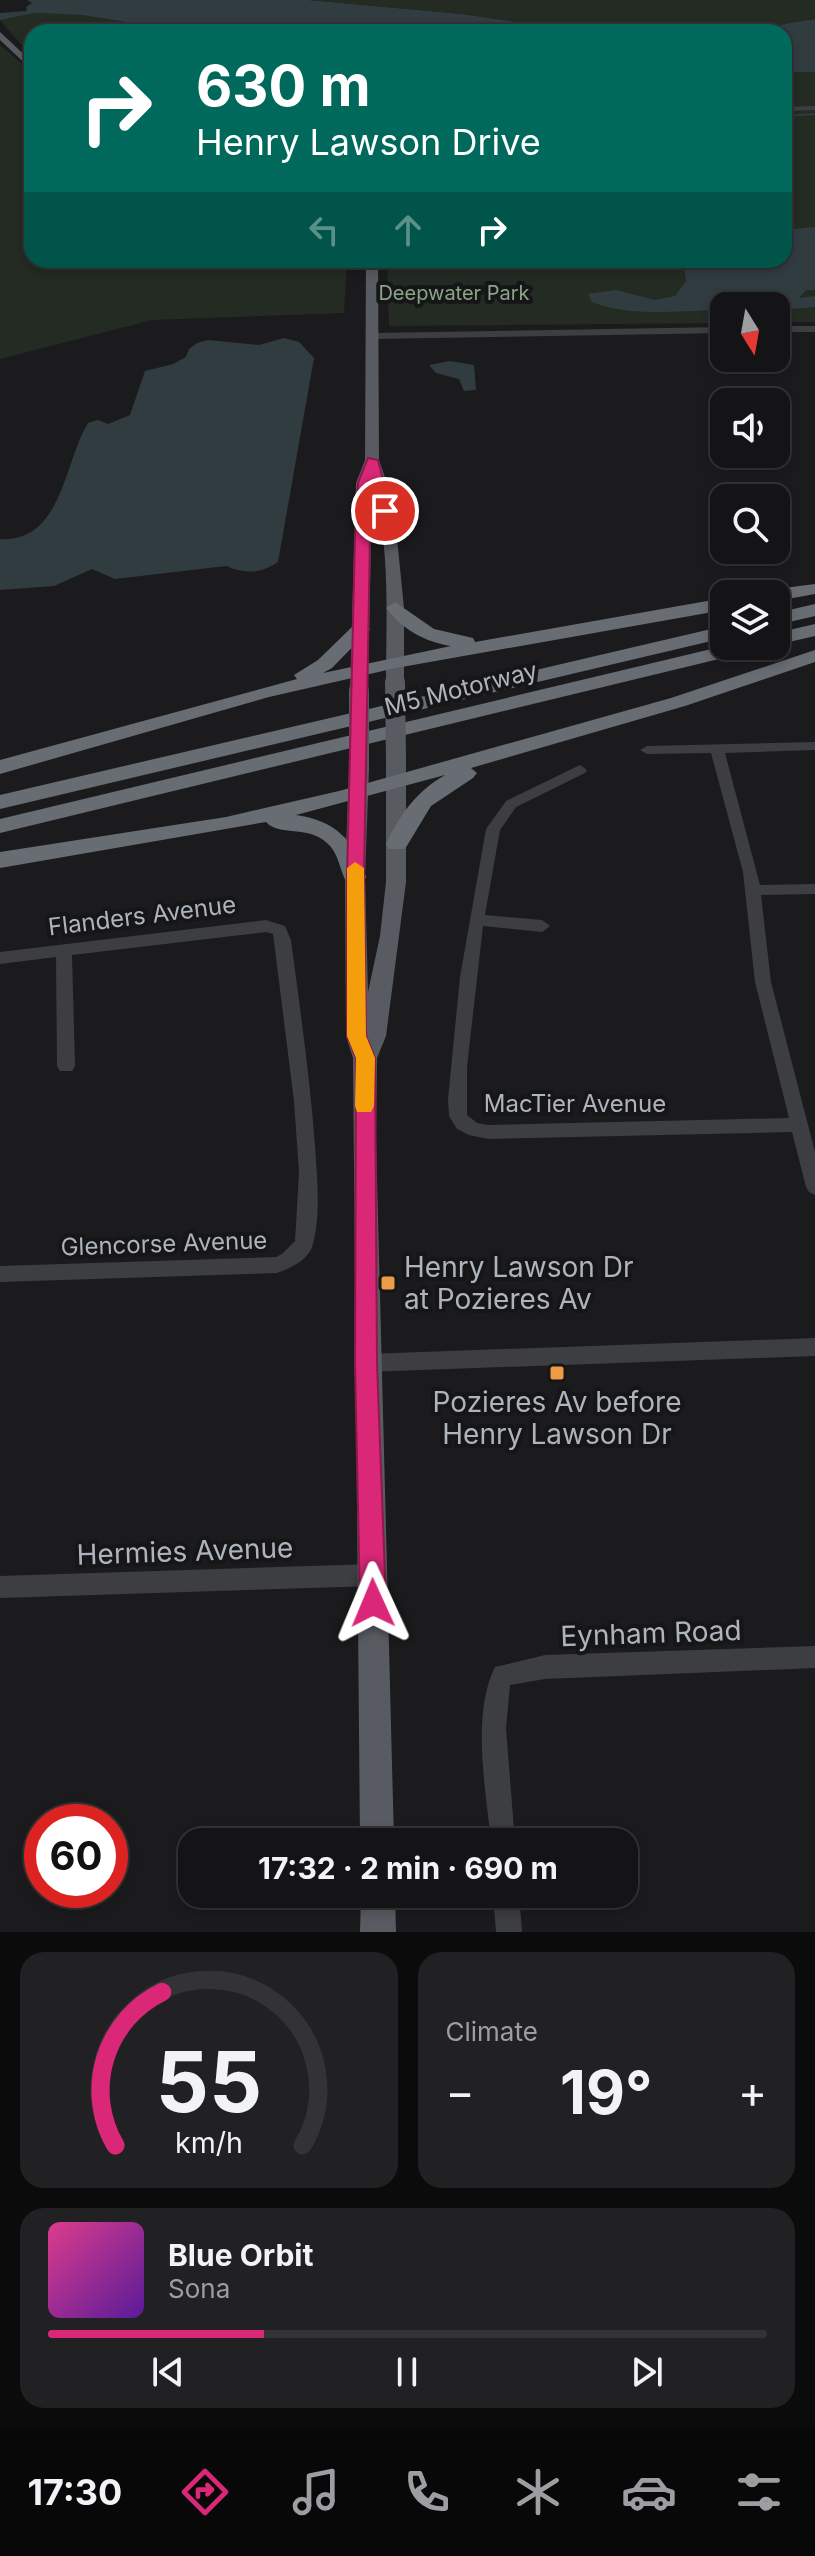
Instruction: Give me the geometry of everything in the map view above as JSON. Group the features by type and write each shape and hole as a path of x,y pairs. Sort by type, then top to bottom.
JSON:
{"highway":[{"path":"790,593 815,589"},
{"path":"0,767 265,692 359,681 493,643 710,606"},
{"path":"395,608 410,624 430,636 457,642 493,643"},
{"path":"790,616 815,610"},
{"path":"265,692 325,664 361,629"},
{"path":"790,636 815,630"},
{"name":"M5 Motorway","path":"0,802 710,635"},
{"name":"M5 Motorway","path":"0,826 710,655"},
{"path":"0,860 226,824 358,792 507,753 678,702 815,656"},
{"path":"397,844 406,823 426,796 507,753"},
{"path":"226,824 290,822 325,829 337,837 349,853 355,877"}],"main road":[{"path":"0,35 24,59"},
{"path":"365,1058 375,1036 379,990 391,936 397,844 395,608 383,495 372,460 372,268"},
{"path":"372,460 364,483 355,877 357,1036 365,1058 366,1363 377,1828"},
{"path":"378,1908 378,1932"}],"street":[{"path":"792,109 815,108"},
{"path":"790,329 815,329"},
{"path":"371,336 710,330"},
{"path":"647,750 815,746"},
{"path":"717,748 754,890 763,982 815,1187"},
{"name":"MacTier Avenue","path":"580,770 521,798 497,821 490,839 477,920 456,1103 458,1116 469,1128 499,1133 799,1125"},
{"path":"754,890 815,889"},
{"path":"477,920 542,926"},
{"name":"Flanders Avenue","path":"0,958 266,926 279,930 283,940"},
{"name":"Glencorse Avenue","path":"0,1274 265,1267 289,1260 298,1253 307,1233 308,1173 283,940"},
{"path":"64,950 66,1066"},
{"path":"366,1363 815,1347"},
{"name":"Hermies Avenue","path":"0,1587 373,1575"},
{"name":"Eynham Road","path":"502,1828 495,1725 496,1687 503,1675 531,1668 815,1657"},
{"path":"507,1908 509,1932"}],"green space":[{"path":"308,0 815,0 815,19 785,24 531,24 461,14"},
{"path":"35,13 82,15 139,24 24,24 24,48 0,20"},
{"path":"0,45 24,65 24,268 347,268 344,313 152,320 0,359"},
{"name":"Deepwater Park","path":"792,72 815,72 815,322 790,322 790,292 710,292 710,323 389,326 387,268 792,268"}],"shaded area":[{"path":"27,0 308,0 461,14 531,24 139,24 82,15 35,13 0,20 0,13 27,11 26,7 32,3"},
{"path":"815,19 815,72 792,72 792,24 785,24"},
{"path":"815,227 815,290 806,290 799,298 815,296 815,307 790,309 790,292 710,292 710,311 641,312 592,302 588,294 616,290 655,300 675,296 686,281 684,268 792,268 792,229"},
{"path":"284,338 299,342 314,358 278,562 253,572 226,566 115,579 92,569 54,586 0,590 0,539 21,537 37,528 58,497 88,423 98,420 108,424 130,415 145,371 173,364 186,357 189,349 197,343 208,340 259,345"},
{"path":"450,361 474,365 476,390 464,391 459,379 436,373 429,365"}],"waterway":[{"path":"792,115 815,114"}],"slow traffic":[{"path":"355,868 357,1036 365,1058 364,1106"}],"place":[{"name":"Henry Lawson Dr at Pozieres Av","path":"388,1283"},
{"name":"Pozieres Av before Henry Lawson Dr","path":"557,1373"}],"route":[{"path":"373,1603 366,1363 365,1058 357,1036 355,877 364,483 372,460 385,511"}]}
